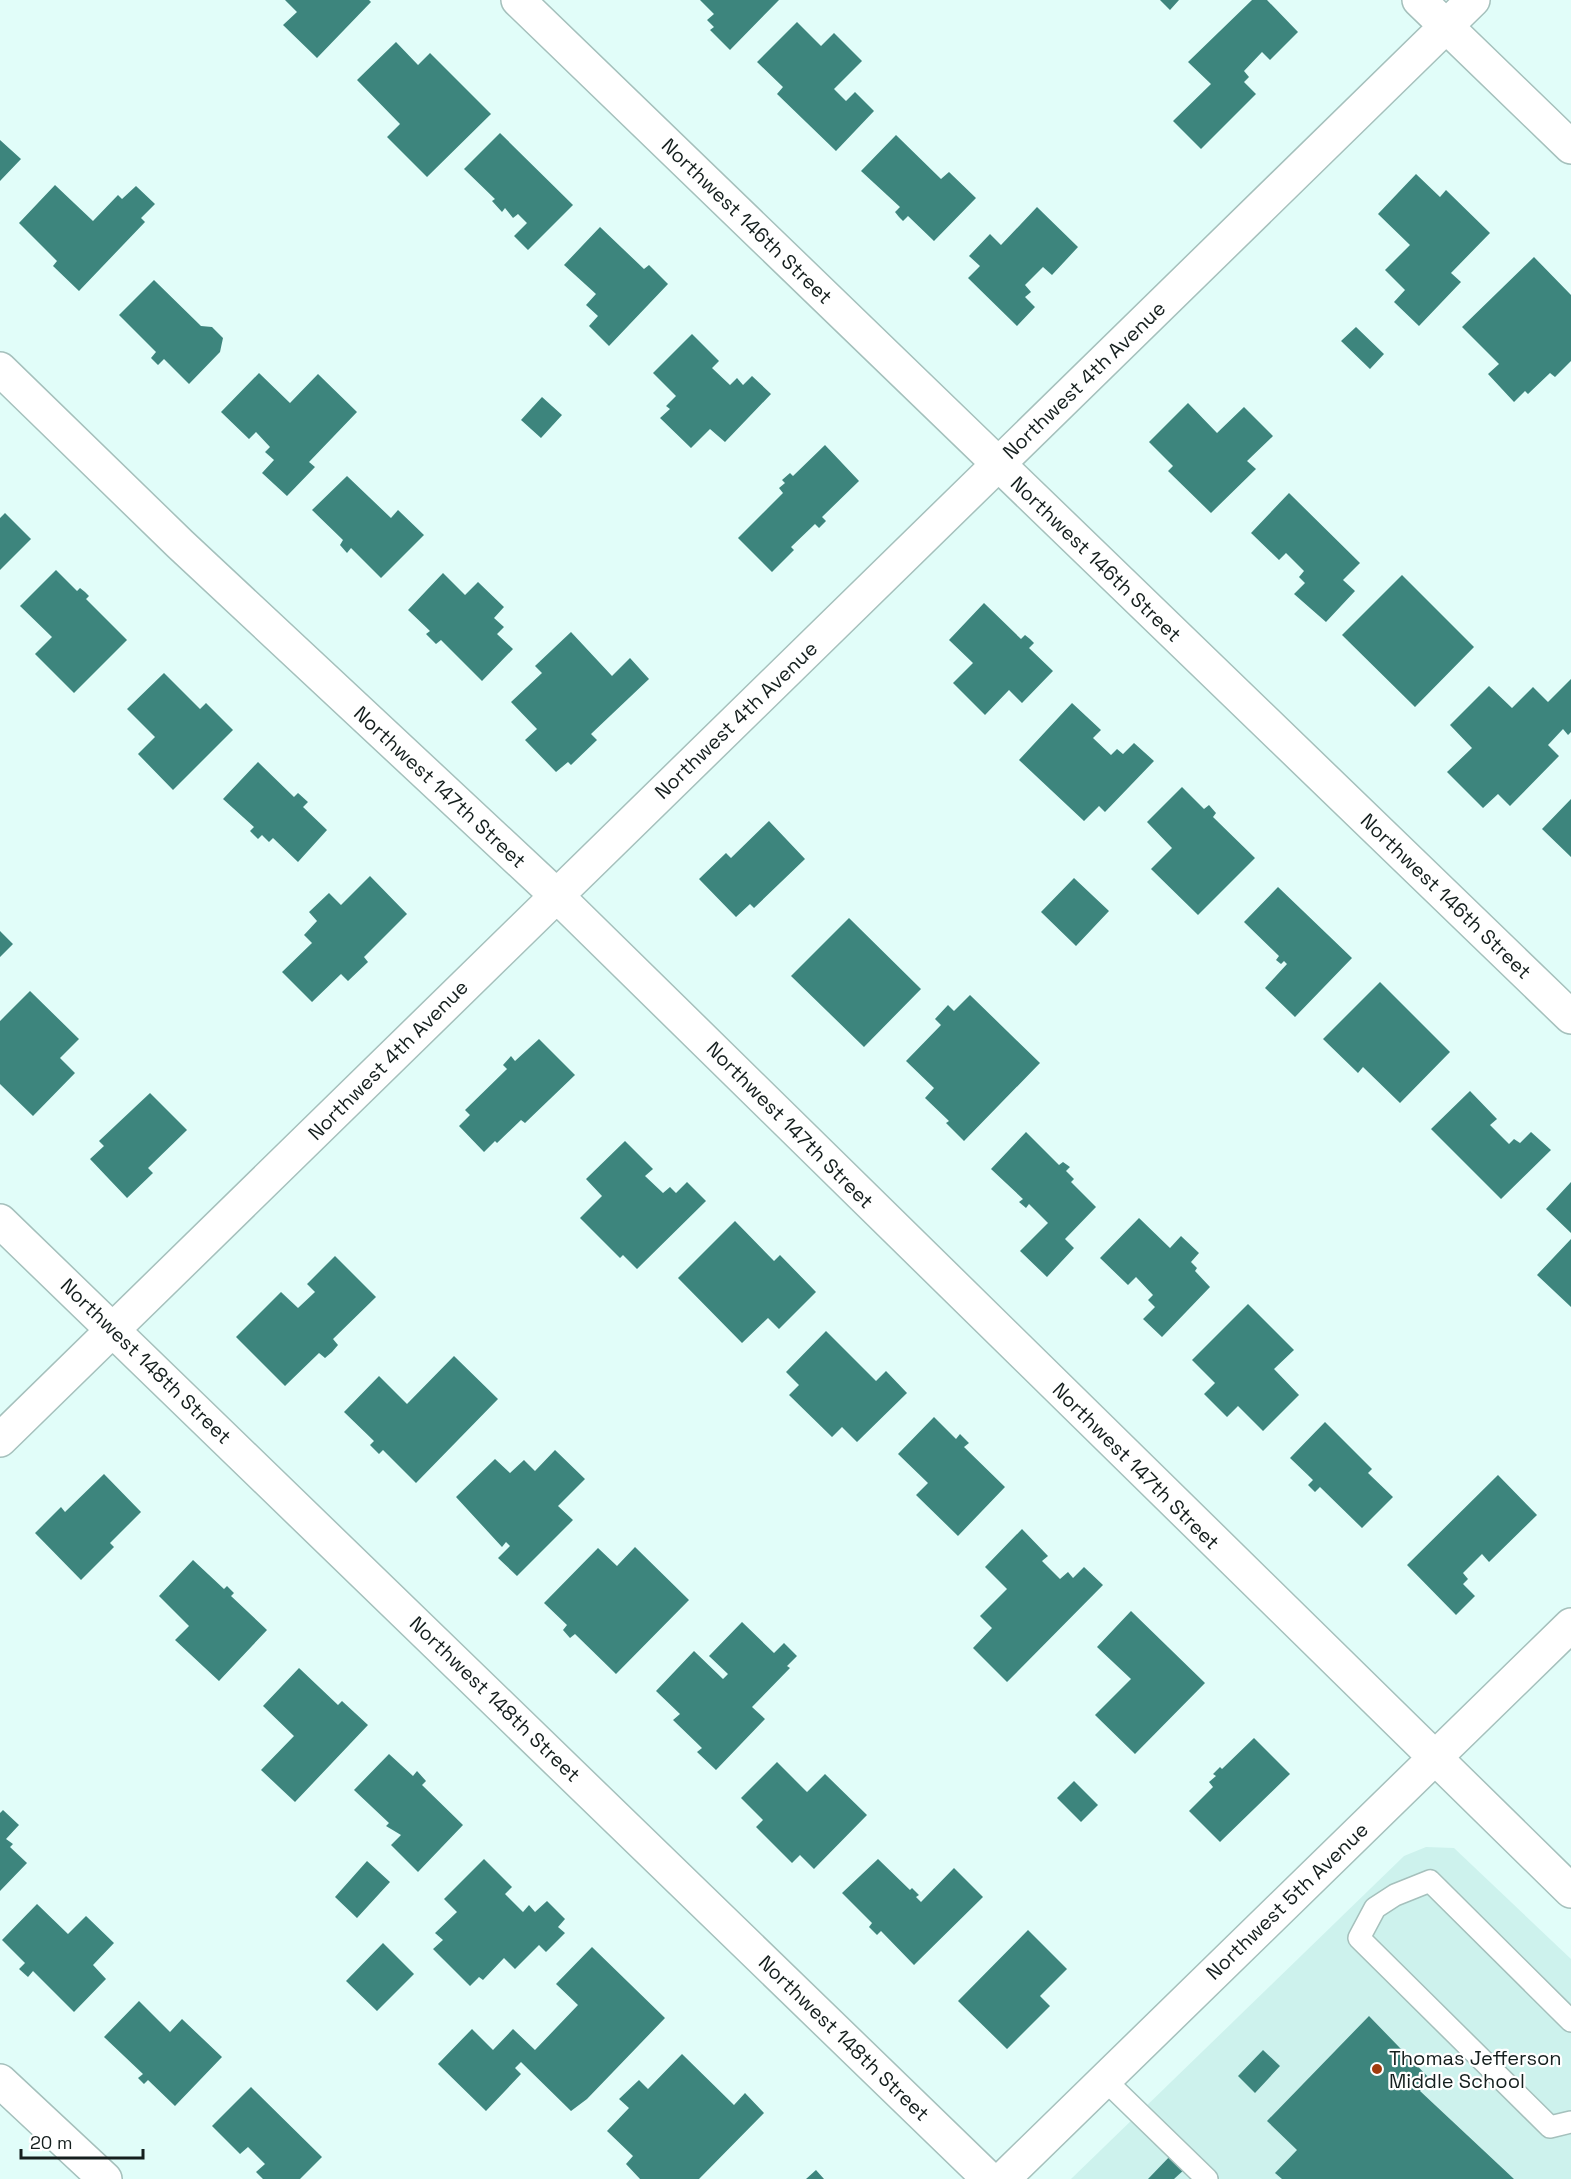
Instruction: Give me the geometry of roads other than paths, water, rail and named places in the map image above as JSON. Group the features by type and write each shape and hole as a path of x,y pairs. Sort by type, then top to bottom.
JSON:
{"street":[{"name":"Northwest 146th Street","path":"518,0 1571,1017"},
{"path":"1419,0 1571,147"},
{"name":"Northwest 4th Avenue","path":"0,1440 1473,0"},
{"name":"Northwest 147th Street","path":"0,369 180,544 556,895 1571,1891"},
{"name":"Northwest 148th Street","path":"0,1221 989,2179"},
{"name":"Northwest 5th Avenue","path":"1003,2179 1571,1625"},
{"path":"0,2081 105,2179"}],"lane":[{"path":"1571,2021 1430,1881 1395,1895 1375,1908 1359,1938 1550,2127 1571,2122"},
{"path":"1105,2080 1207,2179"}],"place":[{"name":"Thomas Jefferson Middle School","path":"1377,2069"}]}
